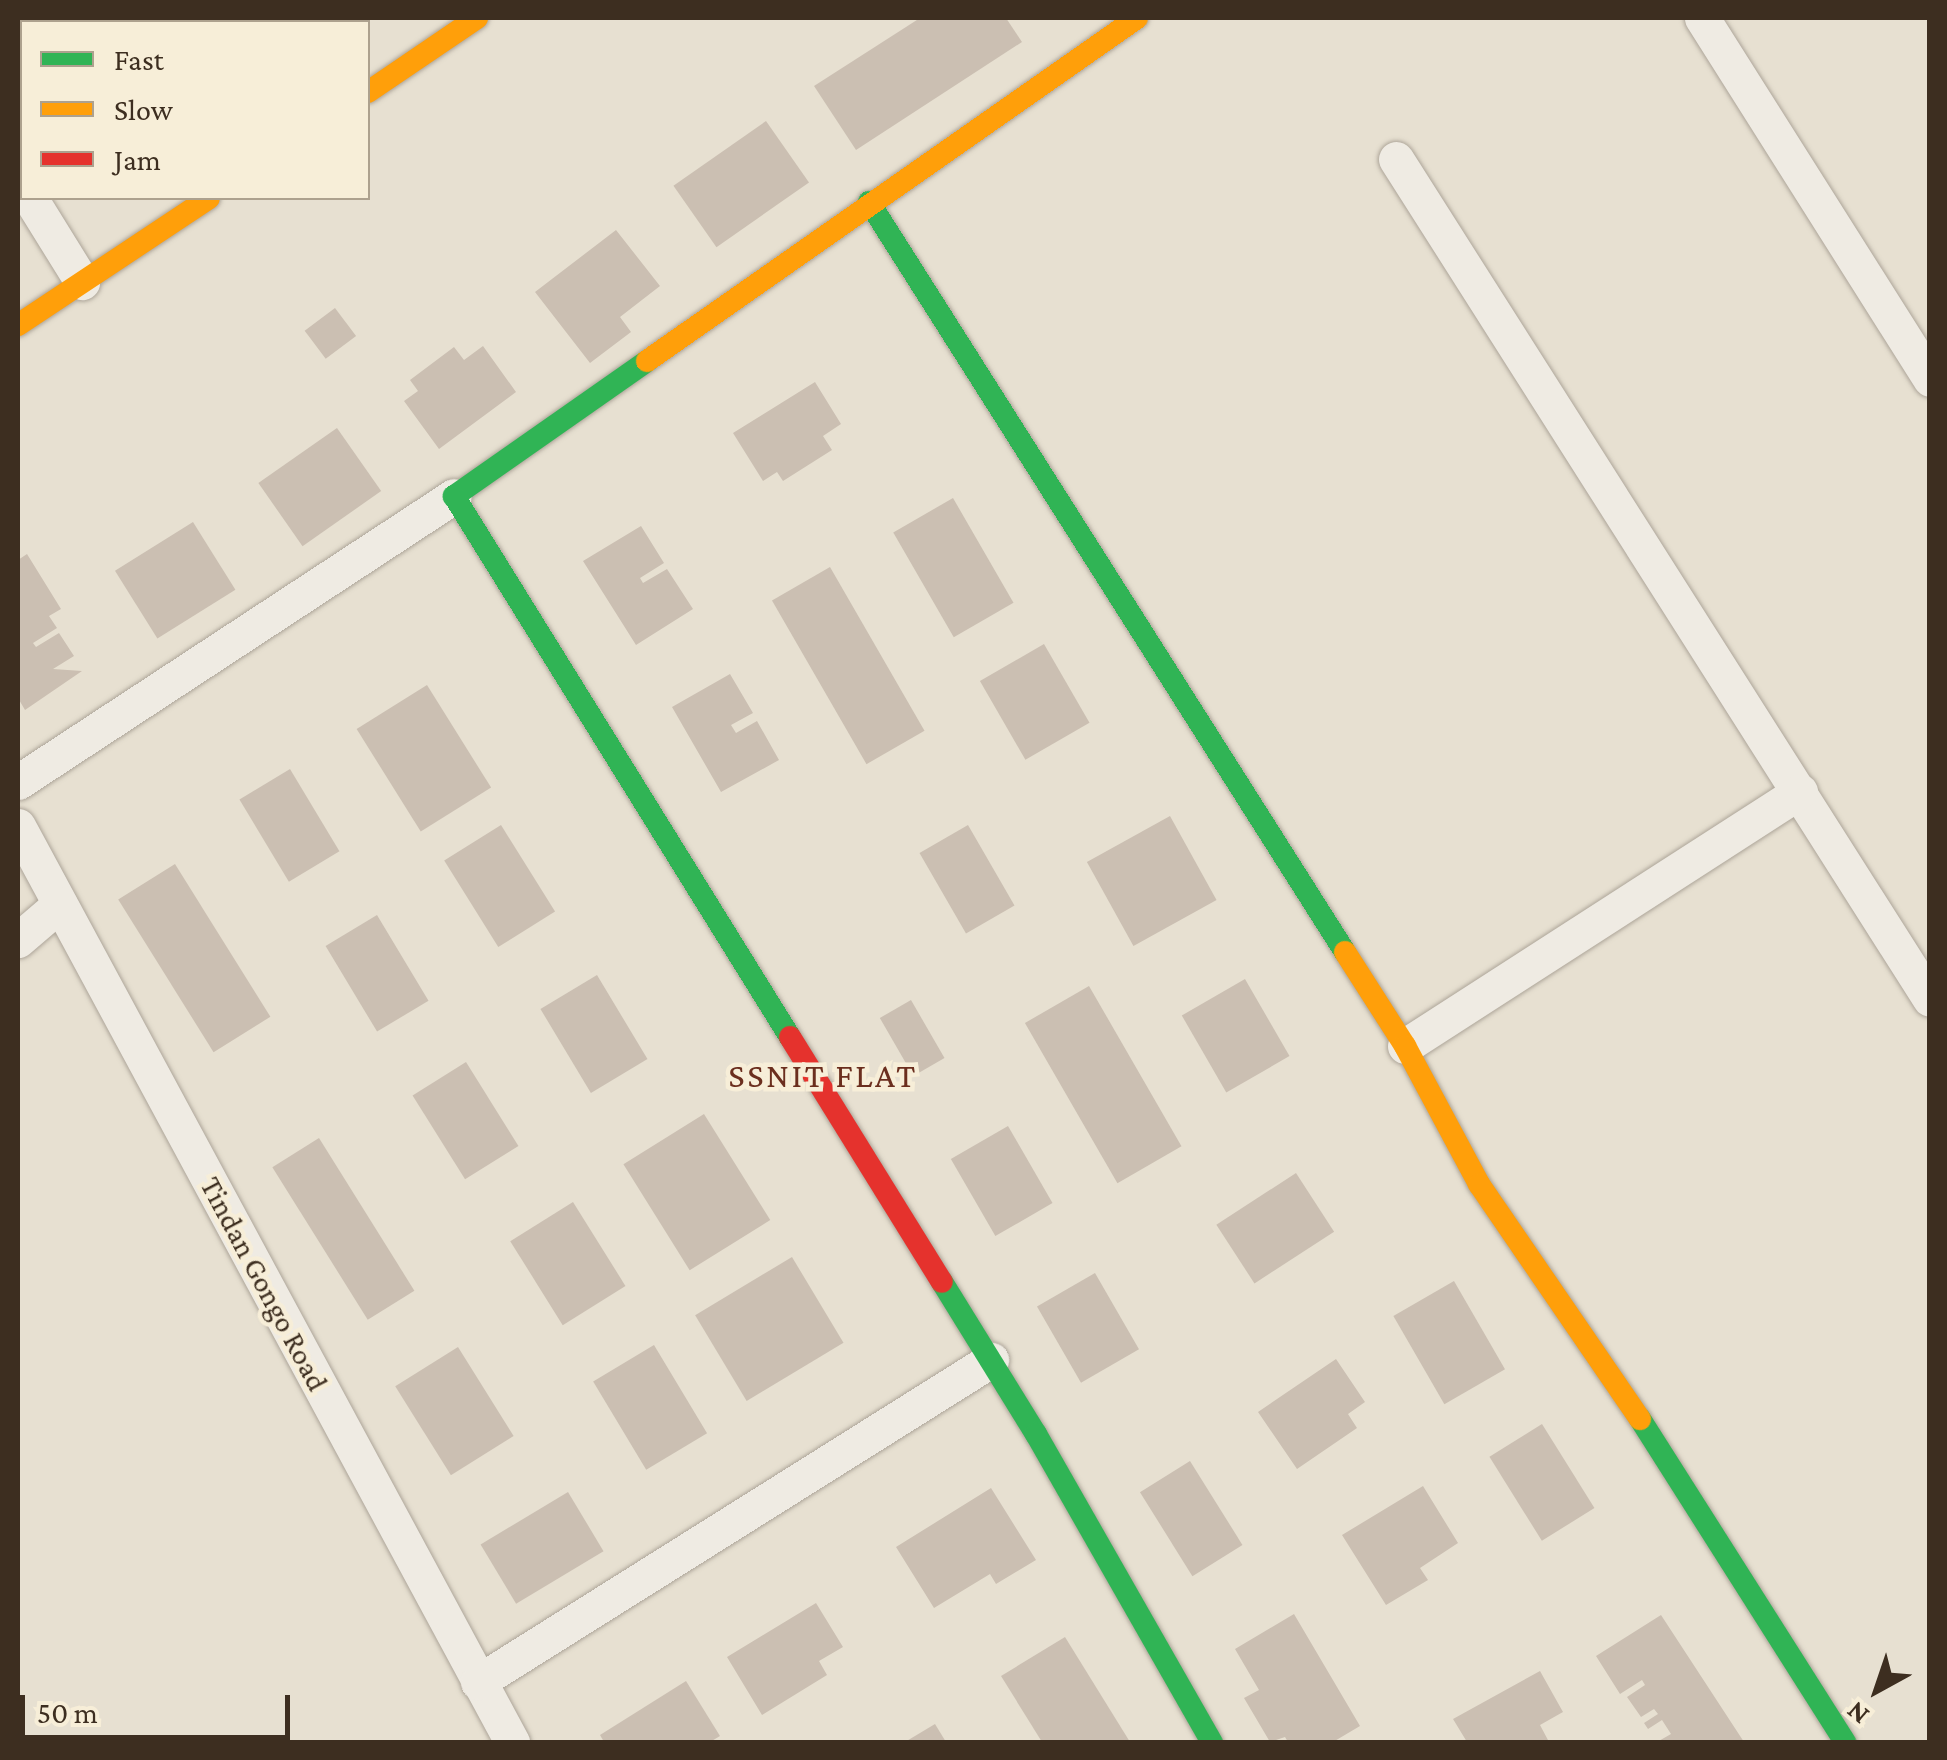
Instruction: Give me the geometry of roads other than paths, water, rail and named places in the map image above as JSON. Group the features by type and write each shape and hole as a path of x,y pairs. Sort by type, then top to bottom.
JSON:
{"main road":[{"path":"370,91 478,18"},
{"path":"1137,18 454,496 991,1360 1212,1742"},
{"path":"18,325 206,200"},
{"path":"869,202 1405,1046 1479,1184 1590,1341 1845,1742"}],"street":[{"path":"1702,18 1930,379"},
{"path":"1396,159 1930,1000"},
{"path":"31,200 82,282"},
{"path":"18,782 454,496"},
{"path":"1405,1046 1800,791"},
{"name":"Tindan Gongo Road","path":"18,826 478,1682 504,1739"},
{"path":"18,940 60,904"},
{"path":"478,1682 991,1360"}],"district":[{"name":"SSNIT FLAT","path":"823,1076"}]}
